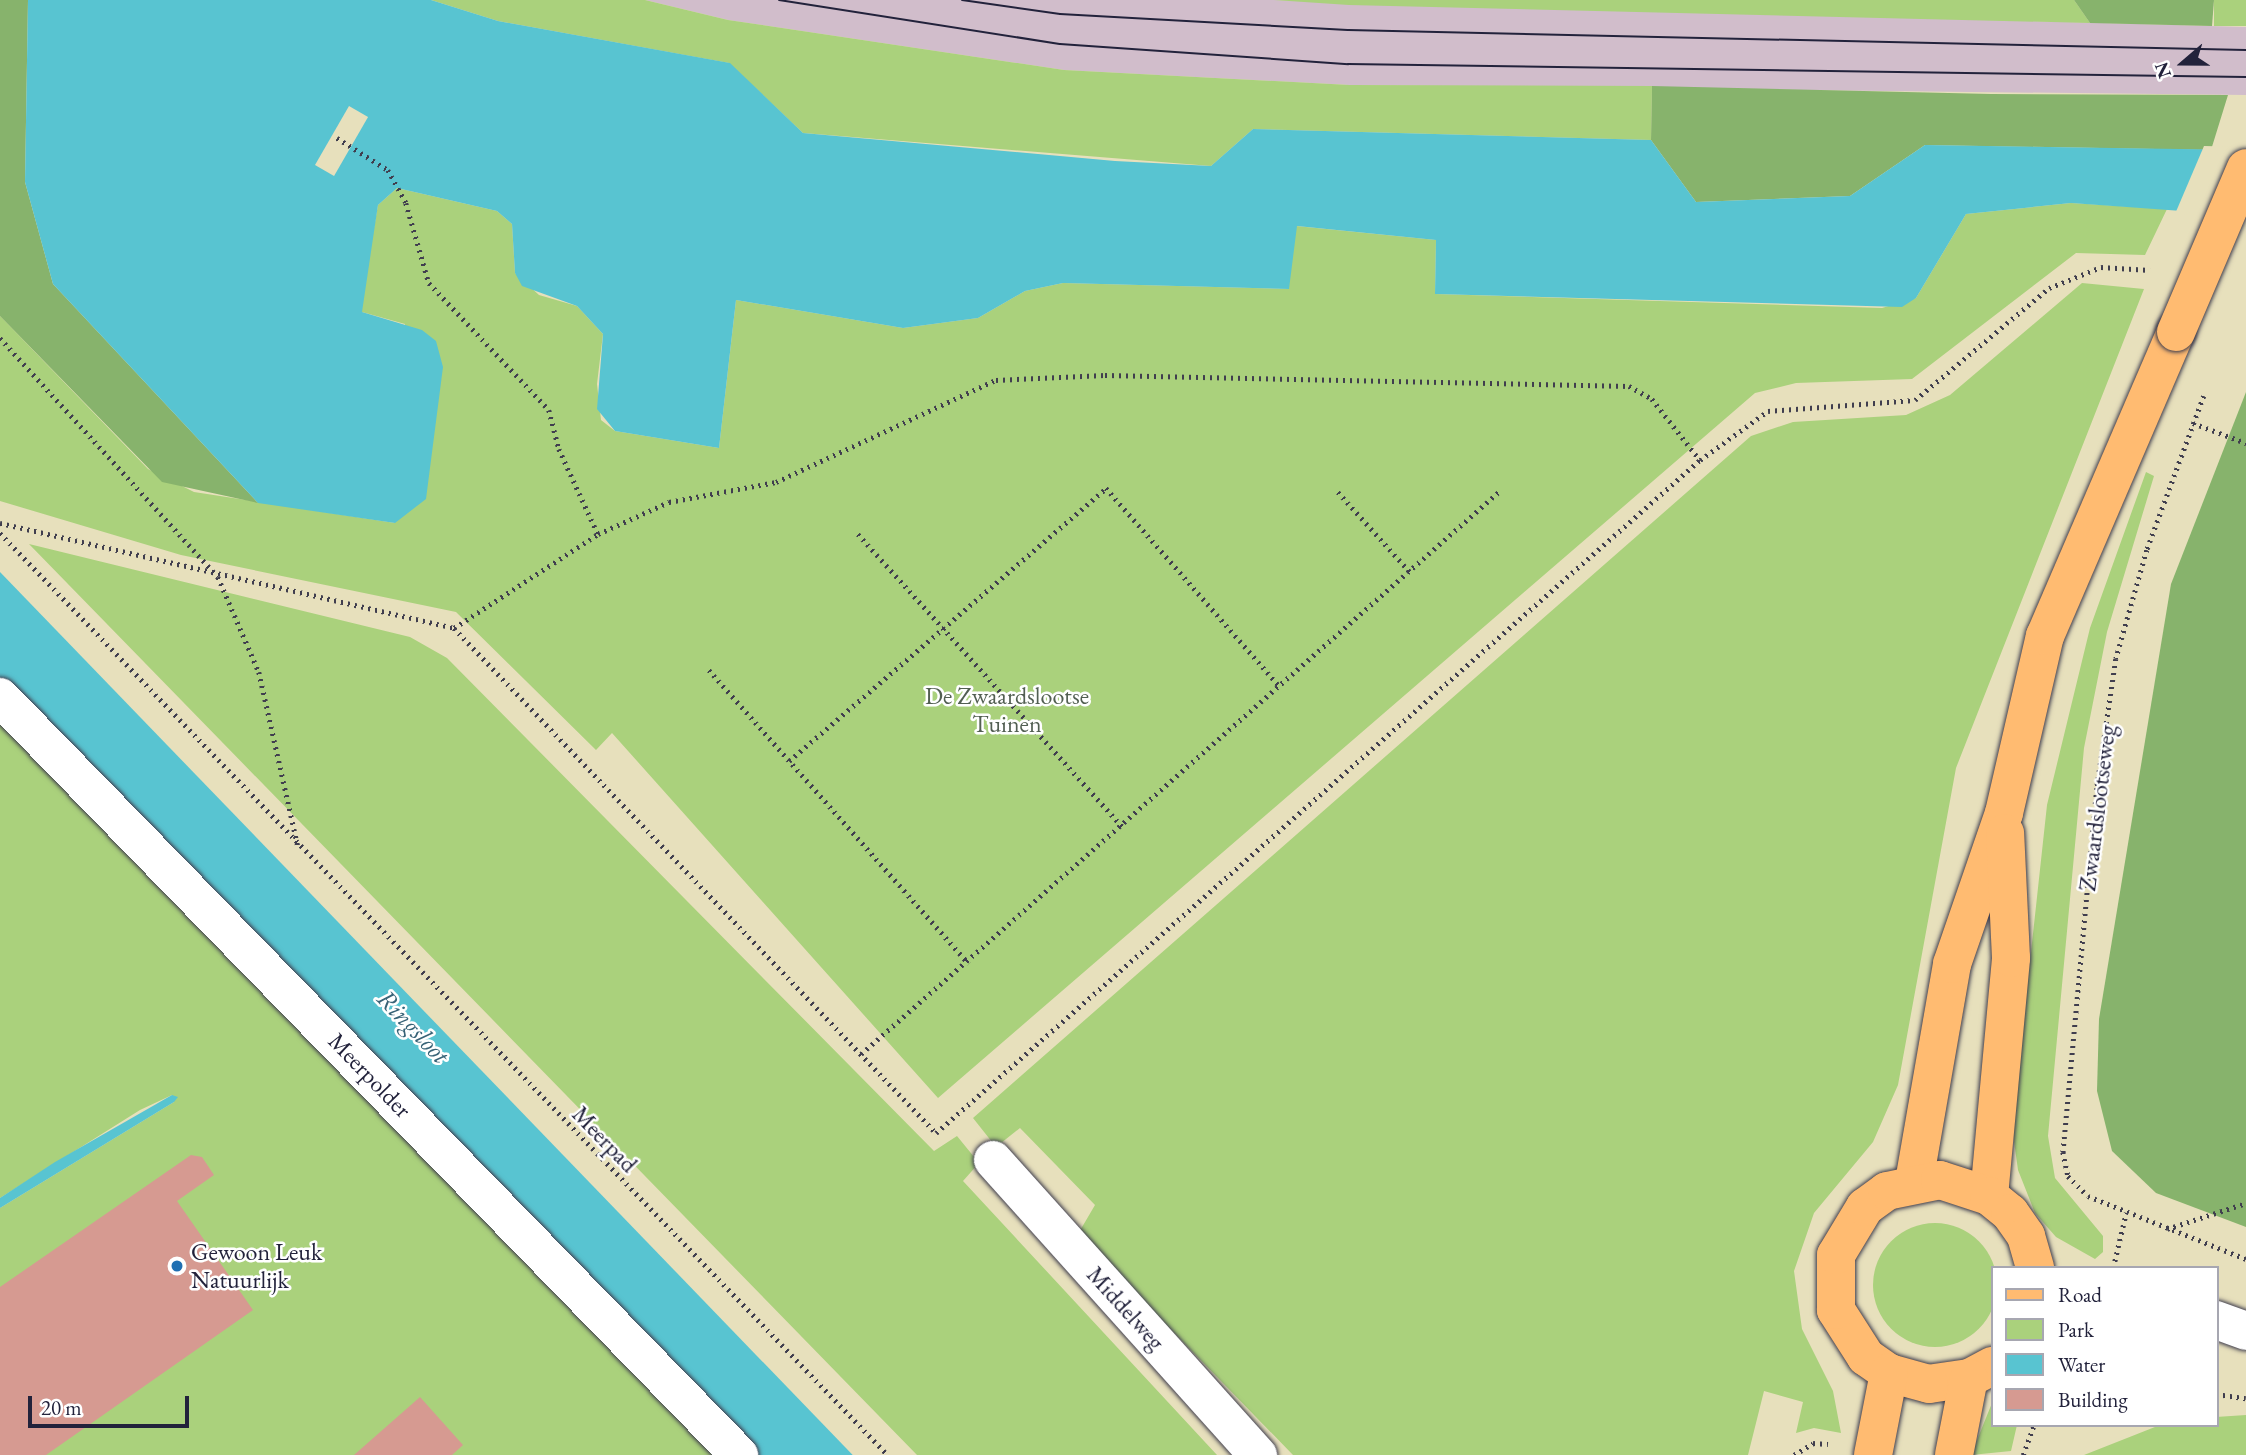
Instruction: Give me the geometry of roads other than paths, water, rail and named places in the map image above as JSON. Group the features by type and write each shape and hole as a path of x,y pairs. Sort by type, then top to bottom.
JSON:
{"main road":[{"path":"1913,1182 1952,964 2004,813 2045,636 2246,168"},
{"path":"1989,1196 2011,958 2004,813"},
{"path":"1981,1372 1929,1384 1889,1373 1853,1342 1836,1310 1836,1255 1865,1207 1913,1182 1952,1182 1989,1196 2026,1236 2040,1266"},
{"path":"1954,1455 1981,1372"},
{"path":"1857,1449 1889,1373"}],"street":[{"name":"Meerpolder","path":"0,697 738,1455"},
{"name":"Middelweg","path":"993,1160 1258,1455"},
{"path":"2218,1321 2246,1331"},
{"path":"2218,1340 2246,1339"}],"water":[{"path":"28,0 431,0 498,21 730,63 803,133 1115,161 1211,166 1253,129 1651,140 1696,202 1850,196 1925,145 2246,150 2182,211 2071,203 1966,214 1916,298 1902,307 1435,294 1436,240 1297,226 1289,289 1063,283 1025,291 978,318 903,328 736,300 719,448 615,431 597,409 603,334 577,306 522,286 515,273 512,224 497,211 397,188 378,205 362,312 422,330 436,341 443,367 426,499 395,523 258,503 53,284 25,182"},
{"name":"Ringsloot","path":"0,572 853,1455 716,1455 0,713"},
{"path":"172,1095 178,1097 174,1102 0,1208 0,1198 55,1162"}],"tram line":[{"path":"779,0 1060,44 1348,64 2246,77"},
{"path":"962,0 1060,14 1348,30 2246,50"}],"place":[{"name":"Gewoon Leuk Natuurlijk","path":"177,1266"}],"park label":[{"name":"De Zwaardslootse Tuinen","path":"1007,710"}]}
